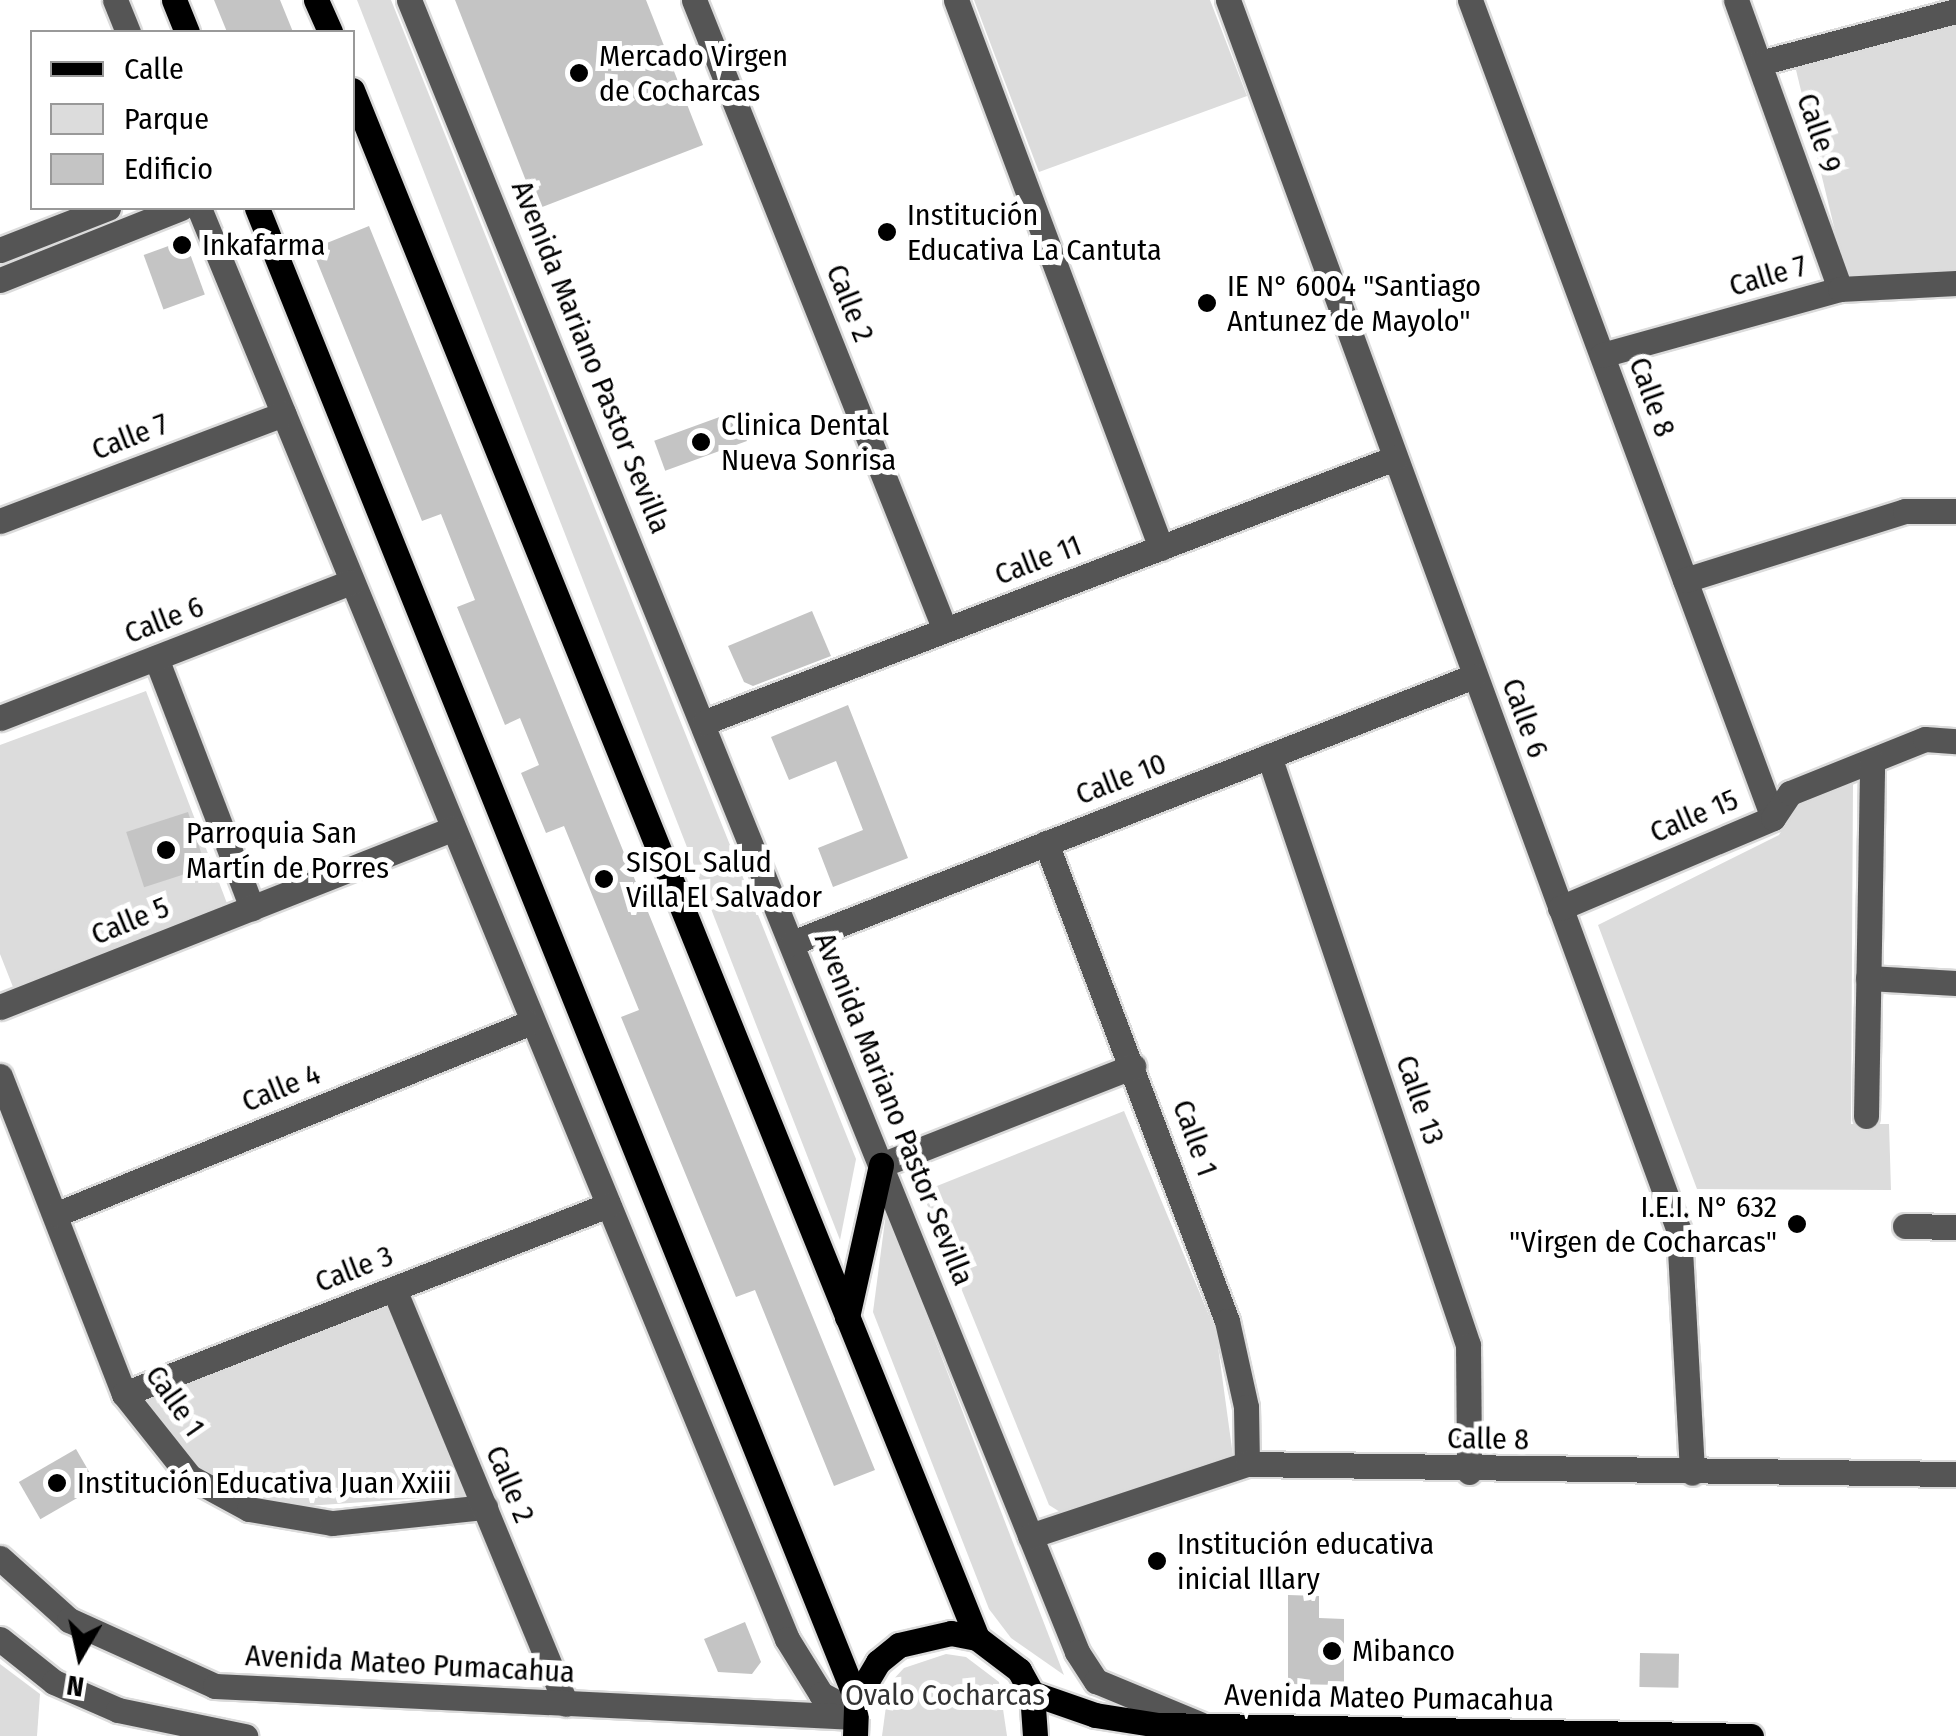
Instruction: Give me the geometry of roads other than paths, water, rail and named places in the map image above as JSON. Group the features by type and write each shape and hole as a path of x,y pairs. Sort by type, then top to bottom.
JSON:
{"main road":[{"path":"174,0 186,30"},
{"path":"316,0 329,30"},
{"path":"358,117 977,1638 1019,1670 1032,1693 1035,1736"},
{"path":"258,210 856,1716"},
{"path":"847,1318 881,1165"},
{"path":"856,1716 899,1645 937,1634 977,1638"},
{"name":"Avenida Mateo Pumacahua","path":"1032,1693 1129,1722 1209,1728 1751,1736"}],"street":[{"path":"115,0 127,30"},
{"name":"Avenida Mariano Pastor Sevilla","path":"409,0 706,722 1030,1536 1096,1680 1209,1728"},
{"name":"Calle 2","path":"694,0 945,630"},
{"path":"956,0 1161,548"},
{"name":"Calle 6","path":"1228,0 1679,1231 1692,1473"},
{"name":"Calle 8","path":"1470,0 1773,818"},
{"name":"Calle 9","path":"1736,0 1840,289"},
{"path":"1760,63 1956,11"},
{"path":"0,250 103,210"},
{"path":"0,280 176,210"},
{"path":"201,210 529,1023 787,1639 821,1694 856,1716"},
{"name":"Calle 7","path":"1602,355 1840,289 1956,283"},
{"name":"Calle 7","path":"0,521 283,414"},
{"name":"Calle 11","path":"706,722 1394,458"},
{"path":"1685,580 1905,511 1956,512"},
{"name":"Calle 6","path":"0,718 351,582"},
{"path":"156,658 252,908"},
{"name":"Calle 10","path":"792,943 1474,676"},
{"name":"Calle 15","path":"1560,908 1773,818 1790,793 1925,740 1956,741"},
{"name":"Calle 13","path":"1269,756 1468,1345 1468,1472"},
{"path":"1866,1116 1872,760"},
{"name":"Calle 5","path":"0,1008 451,829"},
{"name":"Calle 1","path":"1046,843 1231,1334 1247,1464"},
{"path":"1868,978 1956,983"},
{"name":"Calle 4","path":"57,1214 529,1023"},
{"path":"881,1165 1133,1066"},
{"name":"Calle 1","path":"0,1076 124,1394 190,1477 249,1509 332,1524 485,1507"},
{"name":"Calle 3","path":"124,1394 608,1205"},
{"path":"1905,1226 1956,1227"},
{"name":"Calle 2","path":"394,1289 566,1704"},
{"name":"Calle 8","path":"1030,1536 1247,1464 1468,1472 1956,1474"},
{"name":"Avenida Mateo Pumacahua","path":"0,1558 69,1620 215,1686 856,1716"},
{"path":"0,1639 54,1682 118,1710 245,1736"}],"place":[{"name":"Mercado Virgen de Cocharcas","path":"579,73"},
{"name":"Institución Educativa La Cantuta","path":"887,232"},
{"name":"Inkafarma","path":"182,245"},
{"name":"IE N° 6004 \"Santiago Antunez de Mayolo\"","path":"1207,303"},
{"name":"Clinica Dental Nueva Sonrisa","path":"701,442"},
{"name":"Parroquia San Martín de Porres","path":"166,850"},
{"name":"SISOL Salud Villa El Salvador","path":"604,879"},
{"name":"I.E.I. N° 632 \"Virgen de Cocharcas\"","path":"1797,1224"},
{"name":"Institución Educativa Juan Xxiii","path":"57,1483"},
{"name":"Institución educativa inicial Illary","path":"1157,1561"},
{"name":"Mibanco","path":"1332,1651"}],"park label":[{"name":"Ovalo Cocharcas","path":"945,1695"}]}
